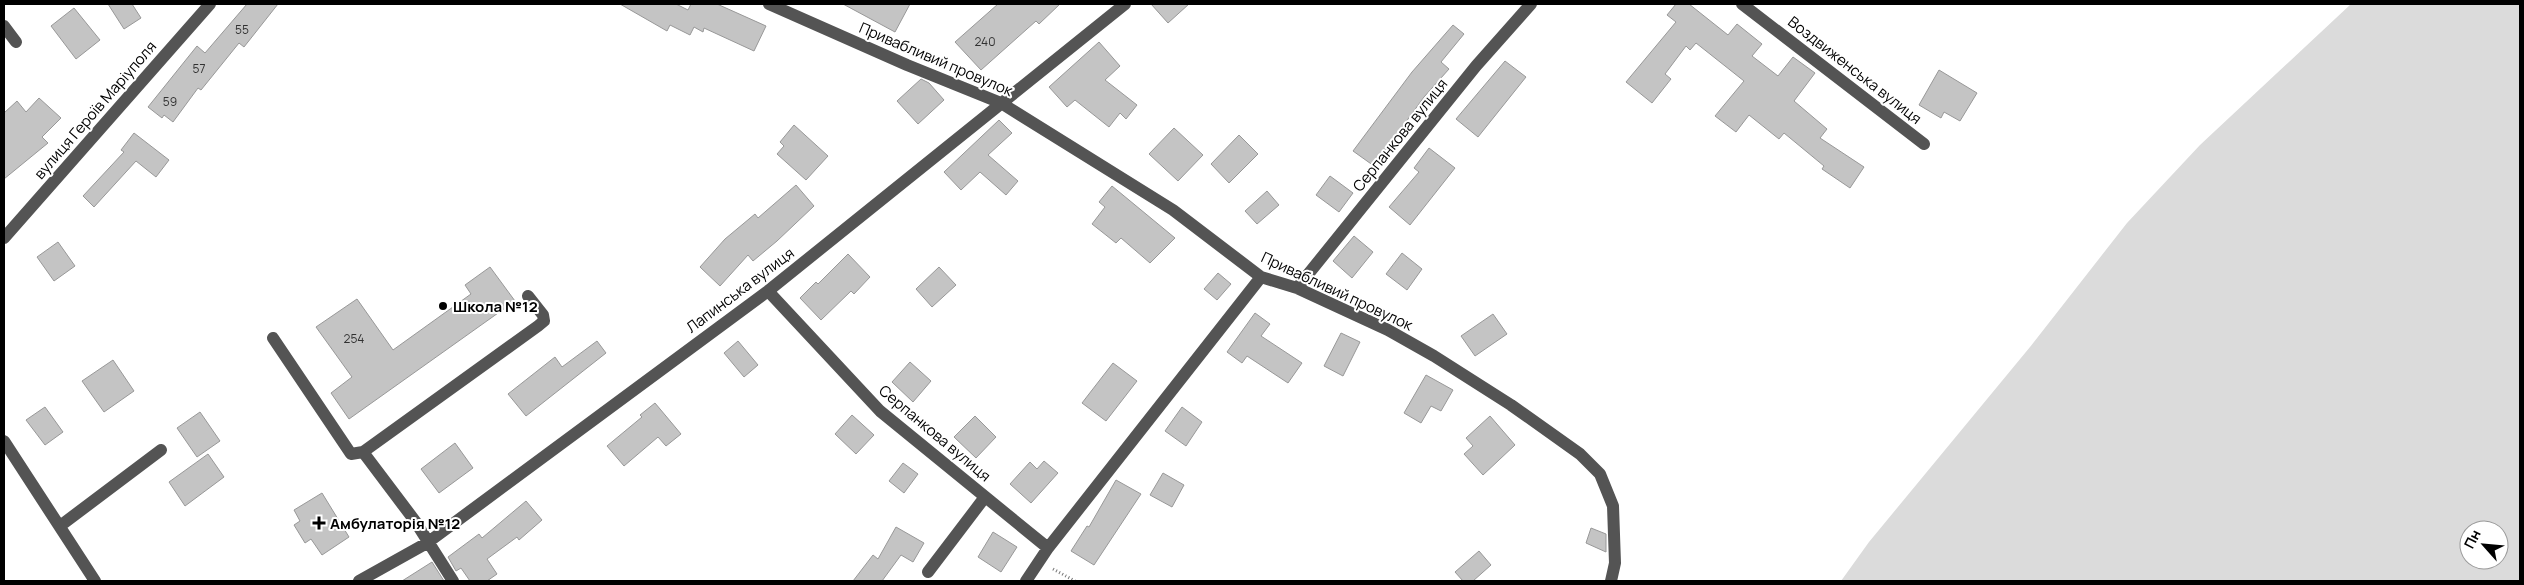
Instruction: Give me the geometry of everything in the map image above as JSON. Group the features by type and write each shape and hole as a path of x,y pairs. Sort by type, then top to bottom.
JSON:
{"street":[{"name":"вулиця Героїв Маріуполя","path":"4,238 210,4"},
{"name":"Привабливий провулок","path":"769,4 907,65 1001,103 1173,210 1260,277 1297,288 1388,330 1434,356 1511,405 1580,454 1600,474 1613,506 1615,563 1611,581"},
{"name":"Лапинська вулиця","path":"359,581 427,543 768,291 1125,4"},
{"name":"Серпанкова вулиця","path":"1297,288 1476,66 1531,4"},
{"name":"Воздвиженська вулиця","path":"1742,4 1924,144"},
{"path":"4,26 16,42"},
{"path":"1026,581 1048,548 1260,277"},
{"name":"Серпанкова вулиця","path":"768,291 880,411 1048,548"},
{"path":"273,338 351,454 362,452 544,321 543,316 528,296"},
{"path":"4,441 96,581"},
{"path":"60,526 161,450"},
{"path":"362,452 415,521 427,543 453,581"},
{"path":"928,572 985,497"}],"path":[{"path":"1039,562 1075,581"}],"shaded area":[{"path":"2351,4 2520,4 2520,581 1841,581 1869,542 2030,347 2127,223 2200,145"}],"building":[{"path":"108,4 132,4 141,18 124,29"},
{"path":"247,4 278,4 244,47 239,43 201,90 198,88 173,122 164,115 162,118 148,107 197,46 205,53"},
{"path":"620,4 676,4 688,10 691,4 717,4 766,26 754,51 704,28 703,32 694,27 690,35 670,25 667,31"},
{"path":"843,4 910,4 895,32"},
{"path":"998,4 1060,4 1039,24 1036,21 981,70 955,42"},
{"path":"1151,4 1189,4 1168,23"},
{"path":"1676,4 1689,4 1728,35 1737,24 1762,44 1752,56 1778,76 1793,57 1815,73 1794,101 1827,129 1820,138 1864,167 1850,188 1822,169 1824,166 1784,133 1779,139 1749,115 1736,132 1715,116 1744,81 1696,43 1690,50 1686,46 1665,74 1671,79 1652,103 1626,82 1676,22 1667,15"},
{"path":"74,8 100,40 76,59 51,26"},
{"path":"1453,25 1464,34 1441,62 1449,69 1424,97 1374,166 1353,151 1412,72"},
{"path":"1099,42 1120,66 1105,80 1137,105 1126,119 1120,113 1109,127 1075,100 1067,107 1049,87"},
{"path":"1505,61 1526,77 1478,137 1456,119"},
{"path":"1939,70 1977,93 1960,121 1944,112 1941,118 1919,105"},
{"path":"921,79 929,83 944,100 918,124 897,101"},
{"path":"39,98 61,118 42,137 48,143 4,179 4,113 17,101 26,112"},
{"path":"999,120 1012,133 988,155 1018,181 1006,195 980,172 961,190 944,172"},
{"path":"794,125 828,156 806,180 777,154 784,146 780,142"},
{"path":"1174,128 1203,155 1178,181 1149,154"},
{"path":"134,133 169,160 156,177 136,161 94,207 83,196 124,152 121,150"},
{"path":"1239,135 1258,154 1229,183 1211,164"},
{"path":"1429,148 1455,168 1410,225 1389,207 1419,172 1414,168"},
{"path":"1330,176 1353,193 1339,212 1316,195"},
{"path":"796,185 814,206 753,261 748,255 720,286 700,267 725,239 755,214 758,218"},
{"path":"1112,186 1175,238 1150,263 1121,238 1116,243 1092,224 1105,207 1099,202"},
{"path":"1267,191 1279,205 1257,224 1245,211"},
{"path":"1354,236 1373,252 1352,278 1333,261"},
{"path":"58,242 75,266 54,281 37,257"},
{"path":"1402,253 1422,269 1407,290 1386,274"},
{"path":"848,254 870,277 854,294 851,291 821,320 800,298 816,282 818,284"},
{"path":"490,267 515,301 349,419 331,393 352,377 316,327 357,299 393,350 471,294 465,285"},
{"path":"939,267 956,285 932,307 916,289"},
{"path":"1218,273 1231,284 1217,300 1204,289"},
{"path":"1255,313 1270,324 1261,336 1302,363 1288,383 1247,356 1242,363 1227,352"},
{"path":"1493,314 1507,334 1475,356 1461,336"},
{"path":"1341,333 1360,342 1343,376 1324,366"},
{"path":"597,341 606,353 526,416 508,394 555,357 562,367"},
{"path":"738,341 758,365 744,377 724,353"},
{"path":"113,360 134,391 104,412 82,381"},
{"path":"910,362 931,381 913,402 892,382"},
{"path":"1113,363 1137,381 1106,421 1082,403"},
{"path":"1426,375 1453,390 1441,411 1431,406 1421,423 1404,413"},
{"path":"655,403 681,434 666,446 658,437 624,466 607,446 642,417 640,415"},
{"path":"45,407 63,432 45,445 26,420"},
{"path":"1182,407 1202,422 1186,446 1165,431"},
{"path":"200,412 220,441 197,457 177,428"},
{"path":"852,415 874,435 856,454 835,434"},
{"path":"975,416 996,437 976,458 954,437"},
{"path":"1490,416 1515,445 1483,475 1464,454 1473,446 1466,438"},
{"path":"455,443 473,468 439,493 421,469"},
{"path":"208,454 224,477 185,506 169,482"},
{"path":"1044,461 1058,473 1031,503 1010,484 1030,462 1037,469"},
{"path":"903,463 918,474 904,493 889,481"},
{"path":"1163,473 1184,485 1172,507 1150,495"},
{"path":"1116,480 1141,494 1094,565 1071,551 1087,526 1089,527"},
{"name":"Амбулаторія №12","path":"322,493 349,537 322,555 311,539 305,543 294,525 300,521 294,510"},
{"path":"526,501 542,520 519,540 517,537 487,559 497,574 487,581 470,581 461,568 456,571 448,557 479,534 482,538"},
{"path":"896,527 924,543 913,562 901,555 882,581 853,581 873,555 878,559"},
{"path":"1591,528 1606,534 1606,552 1586,543"},
{"path":"993,532 1017,547 1001,572 978,557"},
{"path":"1479,551 1491,565 1473,581 1463,581 1455,572"},
{"path":"432,562 444,581 402,581"}],"place":[{"name":"Школа №12","path":"443,306"},
{"name":"Амбулаторія №12","path":"319,523"}]}
